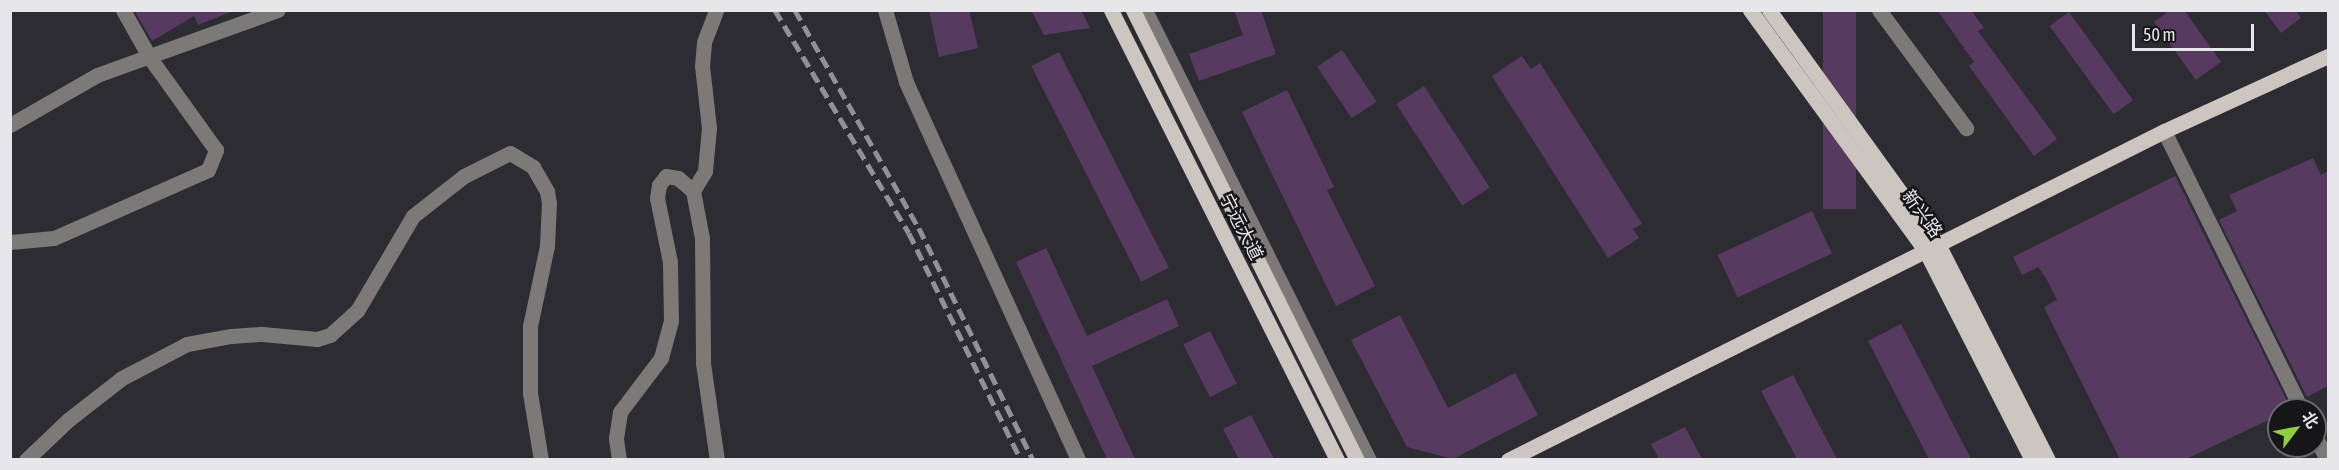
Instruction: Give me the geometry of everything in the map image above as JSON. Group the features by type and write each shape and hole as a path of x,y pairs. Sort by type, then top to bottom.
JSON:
{"main road":[{"name":"宁远大道","path":"1111,10 1337,459"},
{"name":"宁远大道","path":"1133,10 1356,459"},
{"name":"新兴路","path":"1750,10 1932,247 2032,459"},
{"name":"新兴路","path":"1769,10 1932,247 2048,459"},
{"path":"1509,459 2164,131 2328,56"}],"street":[{"path":"10,242 54,238 208,170 216,150 150,58 123,10"},
{"path":"10,125 97,75 150,58 278,10"},
{"path":"693,191 705,171 709,128 702,66 704,42 716,10"},
{"path":"885,10 906,82 1078,459"},
{"name":"宁远大道","path":"1145,10 1369,459"},
{"path":"1879,10 1966,128"},
{"path":"2164,131 2296,398"},
{"path":"26,459 68,420 122,378 188,344 262,333 317,339 330,335 357,311 413,216 464,176 510,153 533,167 547,191 549,203 547,246 530,337 530,393 541,459"},
{"path":"619,459 616,438 620,412 661,358 671,321 670,262 657,198 659,185 666,176 678,178 693,191 702,237 703,363 717,459"}],"building":[{"path":"134,10 233,11 198,25 194,16 152,41"},
{"path":"929,10 969,10 978,48 939,57"},
{"path":"1031,10 1081,10 1090,28 1044,35"},
{"path":"1234,10 1261,10 1276,54 1199,81 1189,54 1243,35"},
{"path":"1823,10 1856,10 1856,209 1823,209"},
{"path":"1937,10 1971,10 1984,28 1978,31 2057,139 2034,156 1969,66 1974,62"},
{"path":"2170,10 2184,10 2221,62 2196,80 2154,22"},
{"path":"2264,10 2295,10 2301,18 2281,33"},
{"path":"2069,12 2133,100 2114,114 2050,26"},
{"path":"1342,50 1377,101 1352,118 1317,67"},
{"path":"1059,52 1169,268 1141,282 1031,66"},
{"path":"1522,56 1531,69 1540,63 1642,224 1633,229 1639,238 1608,258 1492,76"},
{"path":"1424,86 1490,187 1462,205 1396,104"},
{"path":"1287,90 1334,187 1327,190 1375,286 1336,306 1242,112"},
{"path":"2313,158 2321,175 2328,171 2328,386 2307,397 2219,220 2237,211 2229,195"},
{"path":"2175,176 2286,398 2267,398 2267,421 2186,459 2120,459 2044,307 2057,300 2046,278 2038,267 2022,275 2013,257"},
{"path":"1812,211 1832,254 1738,298 1718,255"},
{"path":"1046,248 1087,336 1167,299 1179,326 1092,366 1135,459 1107,459 1016,262"},
{"path":"1400,315 1448,408 1515,373 1538,415 1453,459 1407,447 1351,340"},
{"path":"1901,324 1971,459 1929,459 1868,341"},
{"path":"1210,331 1237,384 1210,397 1183,345"},
{"path":"1793,375 1837,459 1797,459 1761,391"},
{"path":"1251,415 1274,459 1239,459 1223,429"},
{"path":"1685,427 1702,459 1659,459 1651,444"}],"railway":[{"path":"775,10 909,233 1021,460"},
{"path":"795,10 919,228 1033,460"}]}
